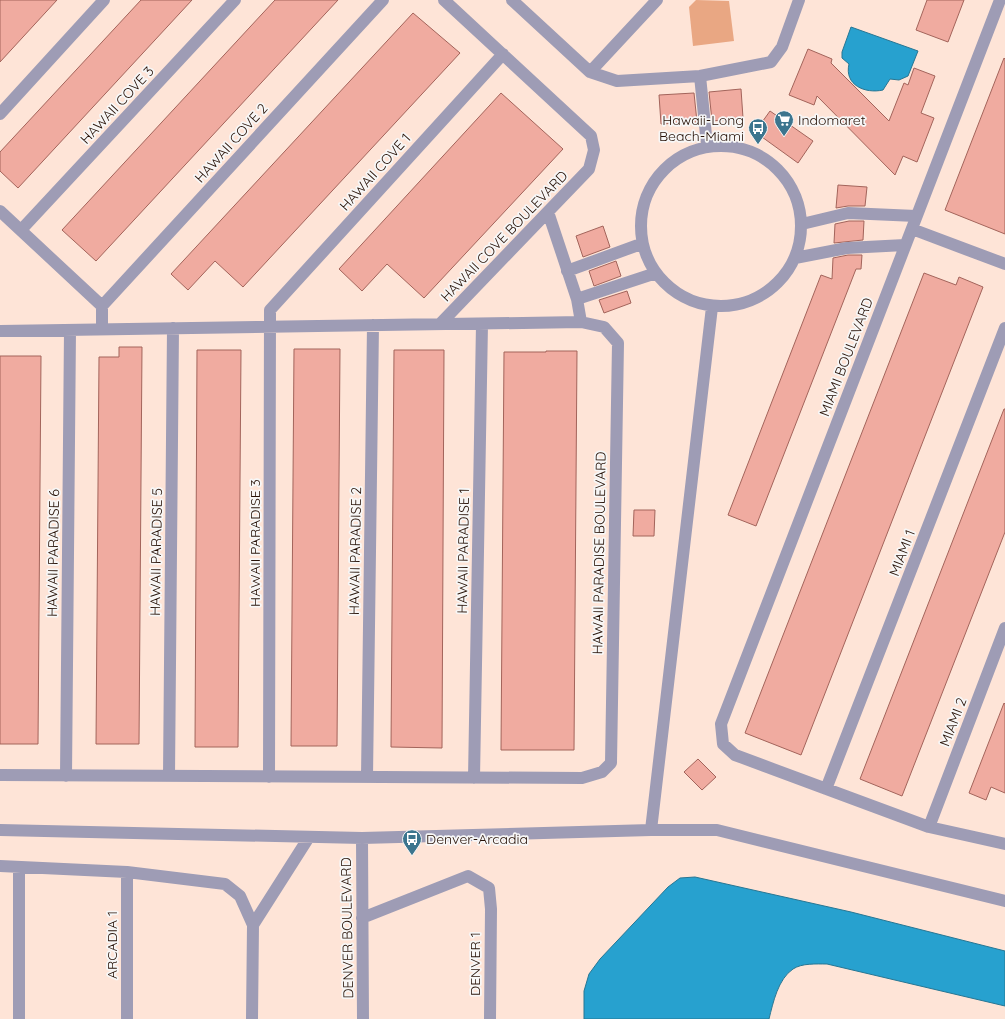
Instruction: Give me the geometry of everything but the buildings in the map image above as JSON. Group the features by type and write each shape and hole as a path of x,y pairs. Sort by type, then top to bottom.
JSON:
{"street":[{"path":"0,114 104,0"},
{"name":"HAWAII COVE 3","path":"21,230 235,0"},
{"name":"HAWAII COVE 2","path":"102,306 382,0"},
{"path":"444,0 503,54"},
{"path":"512,0 590,72 616,81 700,76 771,62 782,47 799,0"},
{"path":"590,72 657,0"},
{"name":"MIAMI BOULEVARD","path":"826,789 735,755 723,744 721,724 1000,0"},
{"name":"HAWAII COVE BOULEVARD","path":"440,324 589,169 594,150 591,136 503,54"},
{"name":"HAWAII COVE 1","path":"270,310 503,54"},
{"path":"700,76 707,145"},
{"path":"707,145 742,147 773,163 794,190 802,224 795,258 776,286 746,303 712,307 682,298 653,274 641,244 650,184 674,158 707,145"},
{"path":"0,211 102,306 102,329"},
{"path":"0,331 582,322 577,299 548,212"},
{"path":"802,224 848,213 916,216"},
{"path":"912,229 1005,264"},
{"path":"567,271 641,244"},
{"path":"795,258 847,248 905,245"},
{"path":"577,299 653,274"},
{"path":"651,830 712,307"},
{"name":"HAWAII PARADISE 3","path":"269,777 270,310"},
{"name":"HAWAII PARADISE BOULEVARD","path":"474,778 582,778 602,772 610,763 618,343 604,327 582,322"},
{"name":"HAWAII PARADISE 1","path":"474,778 482,324"},
{"name":"HAWAII PARADISE 2","path":"367,777 373,325"},
{"name":"HAWAII PARADISE 5","path":"169,776 174,328"},
{"name":"MIAMI 1","path":"826,789 1005,328"},
{"name":"HAWAII PARADISE 6","path":"66,776 70,330"},
{"name":"MIAMI 2","path":"929,827 1005,628"},
{"path":"0,775 474,778"},
{"path":"826,789 929,827 1005,844"},
{"path":"0,830 362,838 651,830 717,830 1005,901"},
{"path":"253,924 309,837"},
{"name":"DENVER BOULEVARD","path":"362,838 363,1019"},
{"path":"0,866 127,872 225,884 240,896 253,924 252,1019"},
{"path":"19,867 19,1019"},
{"name":"ARCADIA 1","path":"127,872 127,1019"},
{"name":"DENVER 1","path":"362,918 468,876 489,888 491,909 490,1019"}],"shaded area":[{"path":"696,0 729,1 734,41 693,46 689,7"}],"water":[{"path":"851,27 918,51 908,76 899,80 890,79 883,90 876,91 863,89 853,83 848,71 849,64 842,58 842,52"},
{"path":"695,877 851,912 1005,951 1005,1006 827,964 814,964 797,967 788,973 783,979 772,1006 769,1019 584,1019 584,991 589,974 600,959 668,887 680,878"}],"place":[{"name":"Indomaret","path":"784,137"},
{"name":"Hawaii-Long Beach-Miami","path":"758,145"},
{"name":"Denver-Arcadia","path":"412,856"}]}
